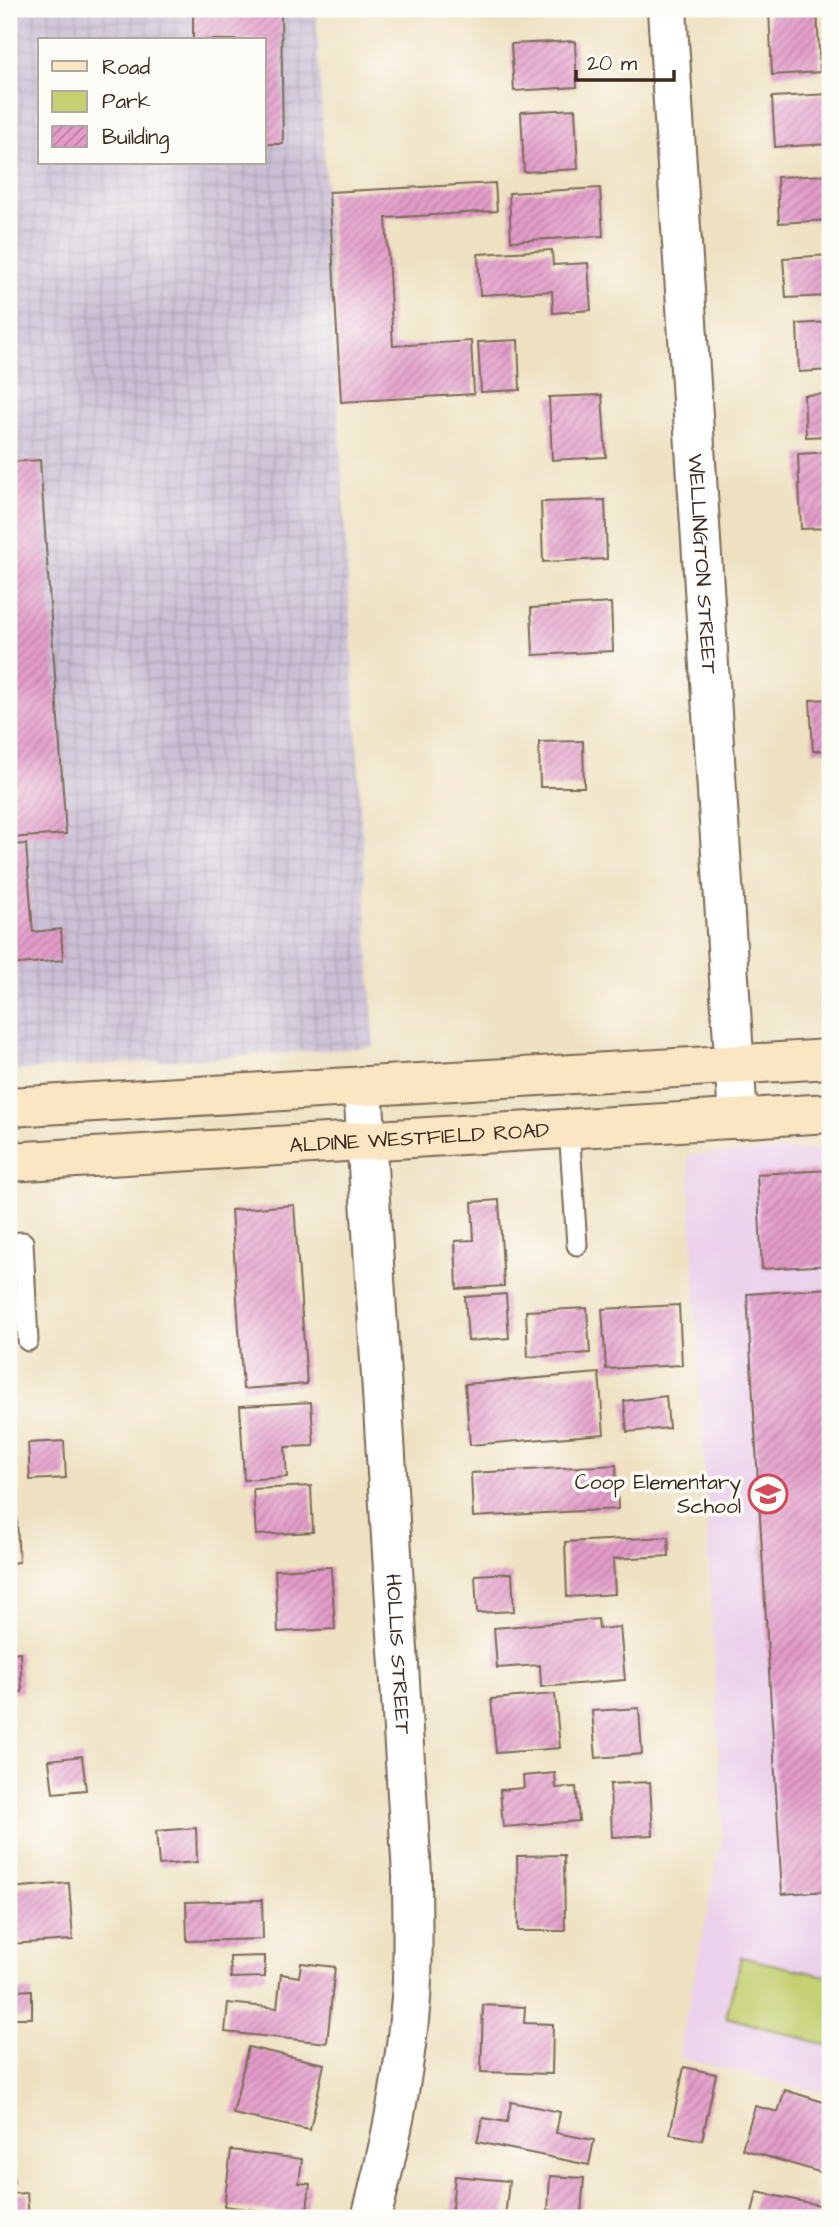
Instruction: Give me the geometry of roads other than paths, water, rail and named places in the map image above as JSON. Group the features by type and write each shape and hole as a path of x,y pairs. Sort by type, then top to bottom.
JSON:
{"main road":[{"path":"9,1107 830,1059"},
{"path":"119,1100 123,1155"},
{"name":"ALDINE WESTFIELD ROAD","path":"9,1162 830,1114"}],"street":[{"name":"WELLINGTON STREET","path":"667,9 738,1119"},
{"name":"HOLLIS STREET","path":"363,1086 412,1875 411,1997 402,2074 381,2182 371,2218"}],"lane":[{"path":"569,1129 577,1245"},
{"path":"9,1243 23,1242 28,1341"}],"place":[{"name":"Coop Elementary School","path":"768,1494"}]}
